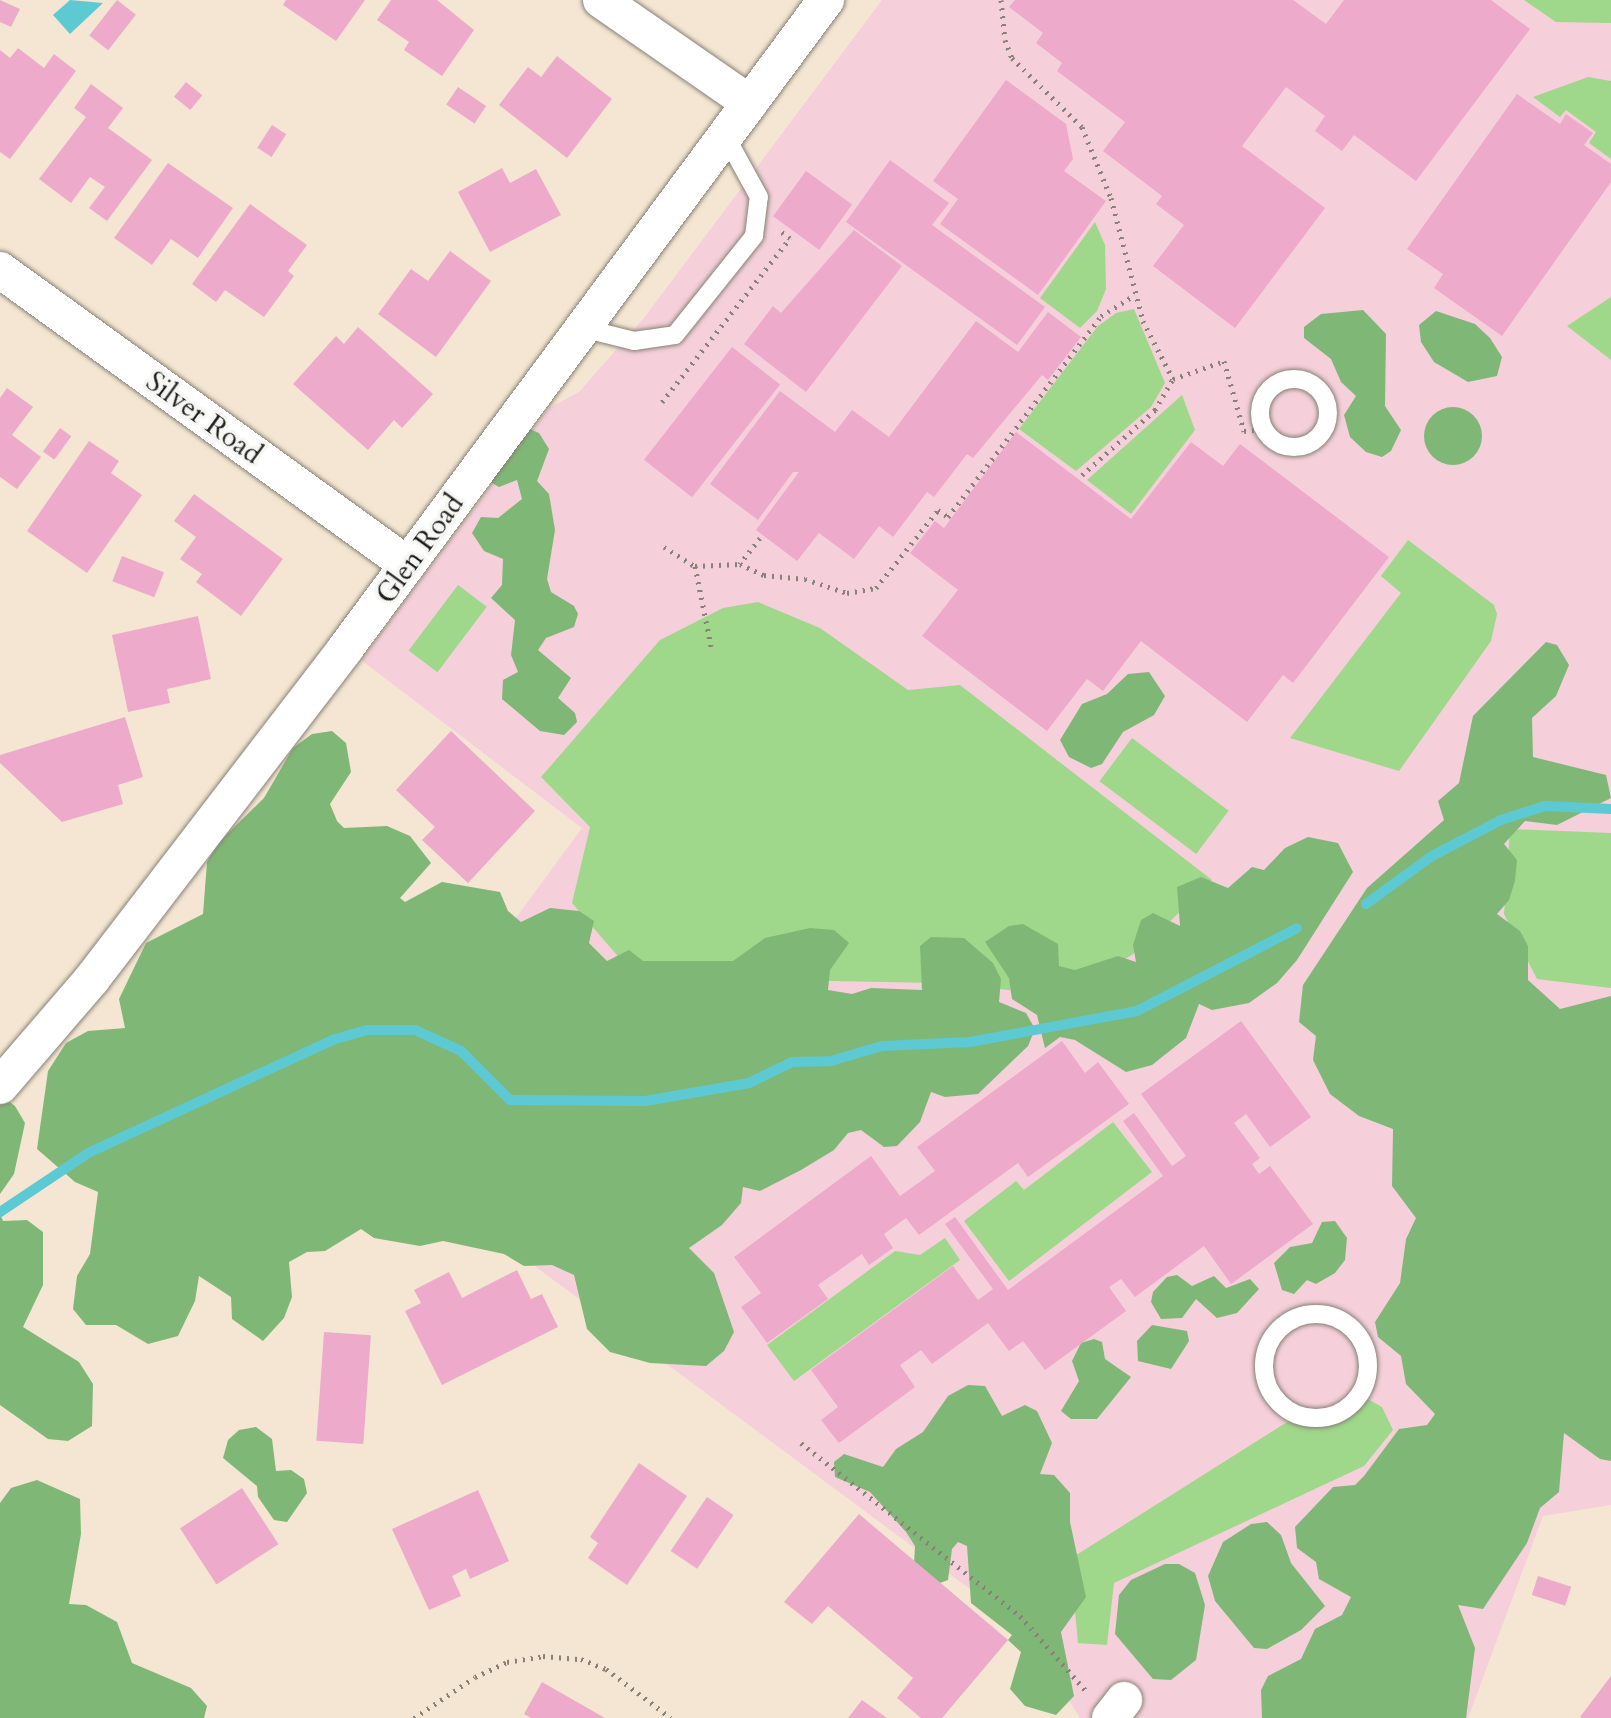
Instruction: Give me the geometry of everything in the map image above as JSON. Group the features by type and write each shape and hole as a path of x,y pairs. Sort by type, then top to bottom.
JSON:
{"street":[{"path":"601,0 750,103"},
{"name":"Glen Road","path":"0,1086 92,979 408,565 826,0"},
{"name":"Silver Road","path":"0,270 408,565"}],"lane":[{"path":"582,328 634,341 675,335 754,236 759,197 725,135"},
{"path":"1319,1313 1343,1320 1365,1346 1366,1381 1345,1410 1317,1419 1301,1417 1276,1401 1268,1388 1263,1372 1270,1340 1294,1317 1319,1313"}],"path":[{"path":"1001,0 1005,40 1012,58 1025,76 1082,127 1111,198 1135,295 1154,352 1173,379"},
{"path":"664,547 695,566 740,564 847,593 876,588 938,510 948,517 1101,316 1135,295"},
{"path":"1082,475 1155,410 1173,379 1224,361 1244,431 1264,429"},
{"path":"740,564 760,538"},
{"path":"695,566 711,646"},
{"path":"801,1443 1020,1616 1117,1709"},
{"path":"414,1718 475,1677 507,1662 543,1656 581,1659 606,1669 671,1718"}],"shaded area":[{"path":"882,0 1611,0 1611,1505 1543,1516 1468,1718 1080,1718 1025,1630 357,1134 582,828 361,660 549,408 579,392 644,318"}],"green space":[{"path":"1524,0 1611,0 1611,23 1556,22"},
{"path":"1588,77 1611,81 1611,159 1589,143 1596,132 1566,110 1560,117 1533,97"},
{"path":"1095,222 1105,245 1106,289 1097,311 1080,328 1040,298"},
{"path":"1611,297 1611,360 1567,326"},
{"path":"1134,309 1165,383 1151,407 1076,471 1019,429 1098,326 1116,313"},
{"path":"1363,310 1386,334 1385,406 1401,430 1391,451 1382,457 1366,452 1350,437 1344,415 1356,396 1341,382 1331,359 1304,338 1304,327 1321,314"},
{"path":"1436,311 1475,324 1490,338 1502,357 1497,376 1468,382 1434,362 1421,342 1419,325"},
{"path":"1182,395 1195,430 1131,514 1087,480"},
{"path":"1453,407 1464,409 1473,416 1480,425 1480,447 1473,456 1464,463 1453,465 1442,463 1433,456 1426,447 1424,436 1426,425 1433,416 1442,409"},
{"path":"518,424 539,433 549,449 537,481 549,494 555,530 547,579 551,592 574,606 578,614 574,627 546,638 538,650 571,678 558,698 575,713 577,722 564,735 540,731 502,699 503,680 518,672 511,655 515,620 491,598 502,585 503,559 484,551 472,533 481,517 498,518 522,499 517,480 499,487 489,481"},
{"path":"1408,540 1494,605 1497,614 1491,641 1399,771 1290,738 1401,593 1381,576"},
{"path":"458,585 487,607 437,672 409,650"},
{"path":"758,602 820,628 908,690 960,685 1212,880 1144,947 1067,996 941,983 721,979 628,968 572,903 590,827 541,777 660,640 723,608"},
{"path":"1546,642 1557,645 1569,665 1556,696 1532,718 1533,757 1606,775 1611,798 1557,825 1525,821 1504,844 1517,860 1515,881 1509,900 1497,914 1520,931 1528,946 1528,980 1560,1009 1611,996 1611,1461 1600,1459 1564,1433 1559,1492 1540,1508 1527,1543 1483,1609 1458,1605 1475,1648 1466,1718 1262,1718 1261,1690 1268,1676 1301,1659 1315,1629 1342,1615 1351,1597 1319,1579 1316,1562 1297,1548 1295,1527 1333,1487 1355,1485 1399,1429 1427,1425 1435,1414 1406,1384 1401,1356 1378,1337 1375,1322 1400,1283 1406,1239 1416,1218 1392,1186 1393,1129 1359,1116 1330,1094 1313,1060 1316,1036 1299,1022 1303,985 1367,888 1444,820 1438,801 1459,783 1473,716"},
{"path":"1149,672 1165,696 1154,715 1123,732 1102,764 1091,768 1069,757 1060,740 1082,704 1107,694 1128,674"},
{"path":"332,731 346,743 351,772 330,804 337,821 344,828 387,826 410,836 431,863 400,898 405,902 442,882 500,892 508,911 521,922 550,908 579,911 594,921 589,943 607,961 629,950 643,961 733,961 765,938 810,928 834,930 849,943 830,970 828,990 852,994 871,988 922,990 920,946 931,937 964,938 993,963 1001,979 999,1002 1026,1013 1035,1029 1028,1046 978,1094 945,1097 931,1092 920,1122 897,1146 884,1147 861,1130 848,1133 834,1150 801,1170 760,1191 743,1187 741,1203 722,1225 689,1248 714,1273 734,1332 724,1351 706,1366 650,1363 610,1352 587,1329 574,1275 552,1265 524,1266 504,1254 443,1241 420,1246 374,1238 361,1229 325,1251 307,1252 289,1262 292,1297 284,1318 263,1341 232,1319 231,1297 199,1276 195,1301 178,1336 148,1344 116,1325 86,1325 73,1309 77,1276 90,1254 98,1192 75,1182 37,1149 48,1071 66,1043 88,1031 125,1028 119,999 146,943 203,914 207,862 219,842 264,798 293,748 312,734"},
{"path":"1132,738 1229,811 1196,854 1100,781"},
{"path":"1510,829 1611,833 1611,988 1537,979 1504,914"},
{"path":"1308,837 1338,843 1353,872 1297,960 1277,983 1249,1003 1212,1010 1199,1004 1186,1038 1152,1065 1126,1072 1075,1040 1060,1037 1045,1048 1037,1015 1012,999 1009,978 985,942 1009,926 1023,924 1058,944 1059,966 1075,970 1118,956 1136,962 1133,945 1141,920 1153,913 1180,926 1177,887 1201,877 1228,888 1252,867 1264,870 1285,848"},
{"path":"0,1095 15,1106 25,1123 14,1174 0,1194"},
{"path":"1113,1122 1152,1172 1009,1281 964,1221 1016,1181 1024,1190"},
{"path":"0,1214 3,1221 27,1220 43,1232 43,1285 23,1327 79,1362 93,1384 92,1426 68,1441 48,1439 0,1405"},
{"path":"1335,1221 1347,1238 1345,1260 1335,1273 1316,1284 1307,1280 1294,1294 1282,1290 1274,1263 1290,1247 1312,1243 1322,1222"},
{"path":"945,1238 960,1260 794,1381 767,1345 895,1251 920,1255"},
{"path":"1177,1275 1192,1286 1214,1276 1226,1288 1250,1279 1259,1289 1237,1313 1217,1318 1196,1299 1182,1318 1161,1319 1151,1302 1153,1292 1167,1277"},
{"path":"1152,1325 1187,1331 1189,1341 1171,1369 1138,1361 1137,1341"},
{"path":"1094,1339 1102,1342 1105,1359 1131,1377 1097,1419 1071,1419 1061,1411 1079,1381 1072,1361 1081,1343"},
{"path":"968,1385 985,1386 1002,1416 1025,1405 1037,1411 1052,1443 1040,1474 1054,1475 1070,1493 1070,1522 1086,1597 1061,1632 1074,1696 1056,1715 1025,1706 1010,1689 1021,1652 1008,1640 1012,1635 971,1603 967,1546 958,1542 952,1549 948,1580 940,1583 914,1563 915,1546 870,1492 835,1477 834,1462 844,1454 883,1467 896,1449 923,1432 948,1396"},
{"path":"1364,1397 1382,1407 1393,1430 1364,1466 1114,1583 1107,1645 1078,1643 1070,1559 1292,1419 1328,1422"},
{"path":"256,1427 272,1439 276,1471 291,1470 304,1479 307,1493 287,1522 274,1520 258,1497 257,1486 223,1458 228,1440 239,1430"},
{"path":"37,1480 80,1499 81,1534 69,1604 86,1605 117,1622 132,1663 191,1688 207,1706 204,1718 0,1718 0,1503 11,1488"},
{"path":"1267,1522 1281,1535 1291,1563 1325,1606 1301,1630 1267,1649 1254,1648 1215,1601 1208,1576 1223,1542 1251,1524"},
{"path":"1165,1564 1179,1564 1195,1573 1205,1605 1196,1660 1171,1680 1153,1679 1115,1634 1119,1595 1131,1580"}],"water":[{"path":"70,0 103,3 70,34 53,15"}],"building":[{"path":"0,0 20,9 11,27 0,22"},
{"path":"117,0 136,15 108,50 89,35"},
{"path":"286,0 365,0 336,41 283,5"},
{"path":"391,0 437,0 474,30 442,76 404,50 409,42 377,20"},
{"path":"1015,0 1293,0 1326,24 1344,0 1491,0 1530,29 1416,181 1354,135 1342,151 1315,131 1325,116 1286,87 1242,146 1325,208 1235,328 1153,266 1184,225 1156,204 1162,196 1103,151 1125,122 1057,71 1062,63 1036,43 1043,33 1009,7"},
{"path":"18,48 44,68 54,54 76,71 10,159 0,152 0,50 10,58"},
{"path":"557,56 612,99 567,158 499,105 528,67 541,77"},
{"path":"1006,80 1066,124 1073,159 1064,171 1106,201 1038,295 940,224 958,199 933,181"},
{"path":"186,82 202,95 190,110 174,97"},
{"path":"91,84 123,108 108,128 152,160 107,221 89,208 105,187 90,177 71,203 39,179 86,117 74,108"},
{"path":"458,87 486,106 474,123 446,104"},
{"path":"1517,94 1560,124 1566,114 1593,133 1584,145 1611,164 1611,182 1502,336 1434,288 1443,274 1407,249"},
{"path":"272,125 286,134 272,157 257,148"},
{"path":"890,160 949,203 932,225 1045,307 1017,345 846,222"},
{"path":"168,163 233,208 198,258 171,239 152,265 114,238"},
{"path":"502,168 510,183 536,169 561,215 490,252 458,192"},
{"path":"806,171 852,205 819,250 773,216"},
{"path":"250,204 307,245 288,271 294,276 264,317 225,290 216,302 192,284"},
{"path":"854,230 902,266 806,392 744,344 773,306 781,313"},
{"path":"450,251 491,281 436,357 378,314 411,269 428,281"},
{"path":"1048,312 1081,337 1048,380 1042,375 973,458 967,454 934,497 927,492 893,537 879,526 854,559 819,533 797,561 756,530 799,472 793,472 758,520 710,484 780,391 835,432 852,410 889,437 976,321 1018,352"},
{"path":"358,327 433,394 402,428 394,420 368,450 293,384 336,336 344,344"},
{"path":"732,347 780,385 692,497 644,460"},
{"path":"7,388 33,407 12,435 41,457 17,489 0,477 0,398"},
{"path":"60,428 71,436 54,460 43,451"},
{"path":"1016,432 1131,519 1191,442 1223,466 1240,444 1389,557 1293,683 1283,675 1247,722 1141,641 1103,691 1087,679 1047,731 922,636 958,590 910,553 935,521 944,528"},
{"path":"89,441 119,461 111,473 142,495 87,573 27,531"},
{"path":"194,494 283,559 241,616 196,582 202,574 180,559 196,537 174,521"},
{"path":"122,556 164,572 154,597 112,581"},
{"path":"198,616 211,679 167,689 170,703 128,712 112,635"},
{"path":"125,717 143,777 118,785 123,804 62,822 0,763 0,755"},
{"path":"451,731 535,811 468,883 422,840 435,827 396,790"},
{"path":"1241,1021 1311,1117 1270,1147 1246,1114 1234,1123 1260,1158 1252,1164 1259,1174 1270,1166 1313,1224 1231,1284 1204,1246 1135,1297 1121,1279 1109,1287 1126,1311 1045,1370 1023,1341 1009,1351 988,1323 932,1364 921,1350 900,1365 915,1387 839,1443 821,1420 838,1407 811,1370 953,1266 978,1300 993,1289 945,1224 955,1217 1008,1290 1163,1176 1123,1121 1134,1113 1172,1166 1186,1156 1141,1094"},
{"path":"1062,1041 1085,1073 1098,1062 1129,1104 1028,1177 1018,1163 919,1235 906,1218 884,1234 893,1248 869,1265 862,1254 818,1285 828,1299 767,1343 741,1307 761,1293 734,1257 871,1156 900,1196 935,1171 917,1147"},
{"path":"517,1270 531,1299 542,1294 558,1327 442,1385 405,1311 421,1303 414,1290 449,1272 462,1298"},
{"path":"324,1332 371,1335 363,1444 316,1441"},
{"path":"639,1463 687,1496 627,1585 588,1558 598,1543 590,1537"},
{"path":"242,1488 278,1544 216,1584 180,1528"},
{"path":"478,1490 509,1561 470,1579 466,1569 452,1576 461,1596 429,1610 392,1529"},
{"path":"707,1497 734,1515 697,1569 671,1551"},
{"path":"859,1514 1008,1640 942,1718 921,1718 897,1698 913,1678 828,1606 812,1624 784,1602"},
{"path":"1538,1576 1571,1587 1565,1606 1532,1595"},
{"path":"1611,1676 1611,1718 1580,1717"},
{"path":"542,1682 605,1718 531,1718 524,1714"},
{"path":"862,1700 887,1718 848,1718"}],"waterway":[{"path":"1366,904 1432,856 1501,820 1545,806 1611,809"},
{"path":"0,1212 88,1153 332,1040 367,1030 415,1030 461,1051 510,1100 645,1101 749,1083 792,1062 831,1061 882,1046 970,1042 1137,1011 1297,928"}]}
